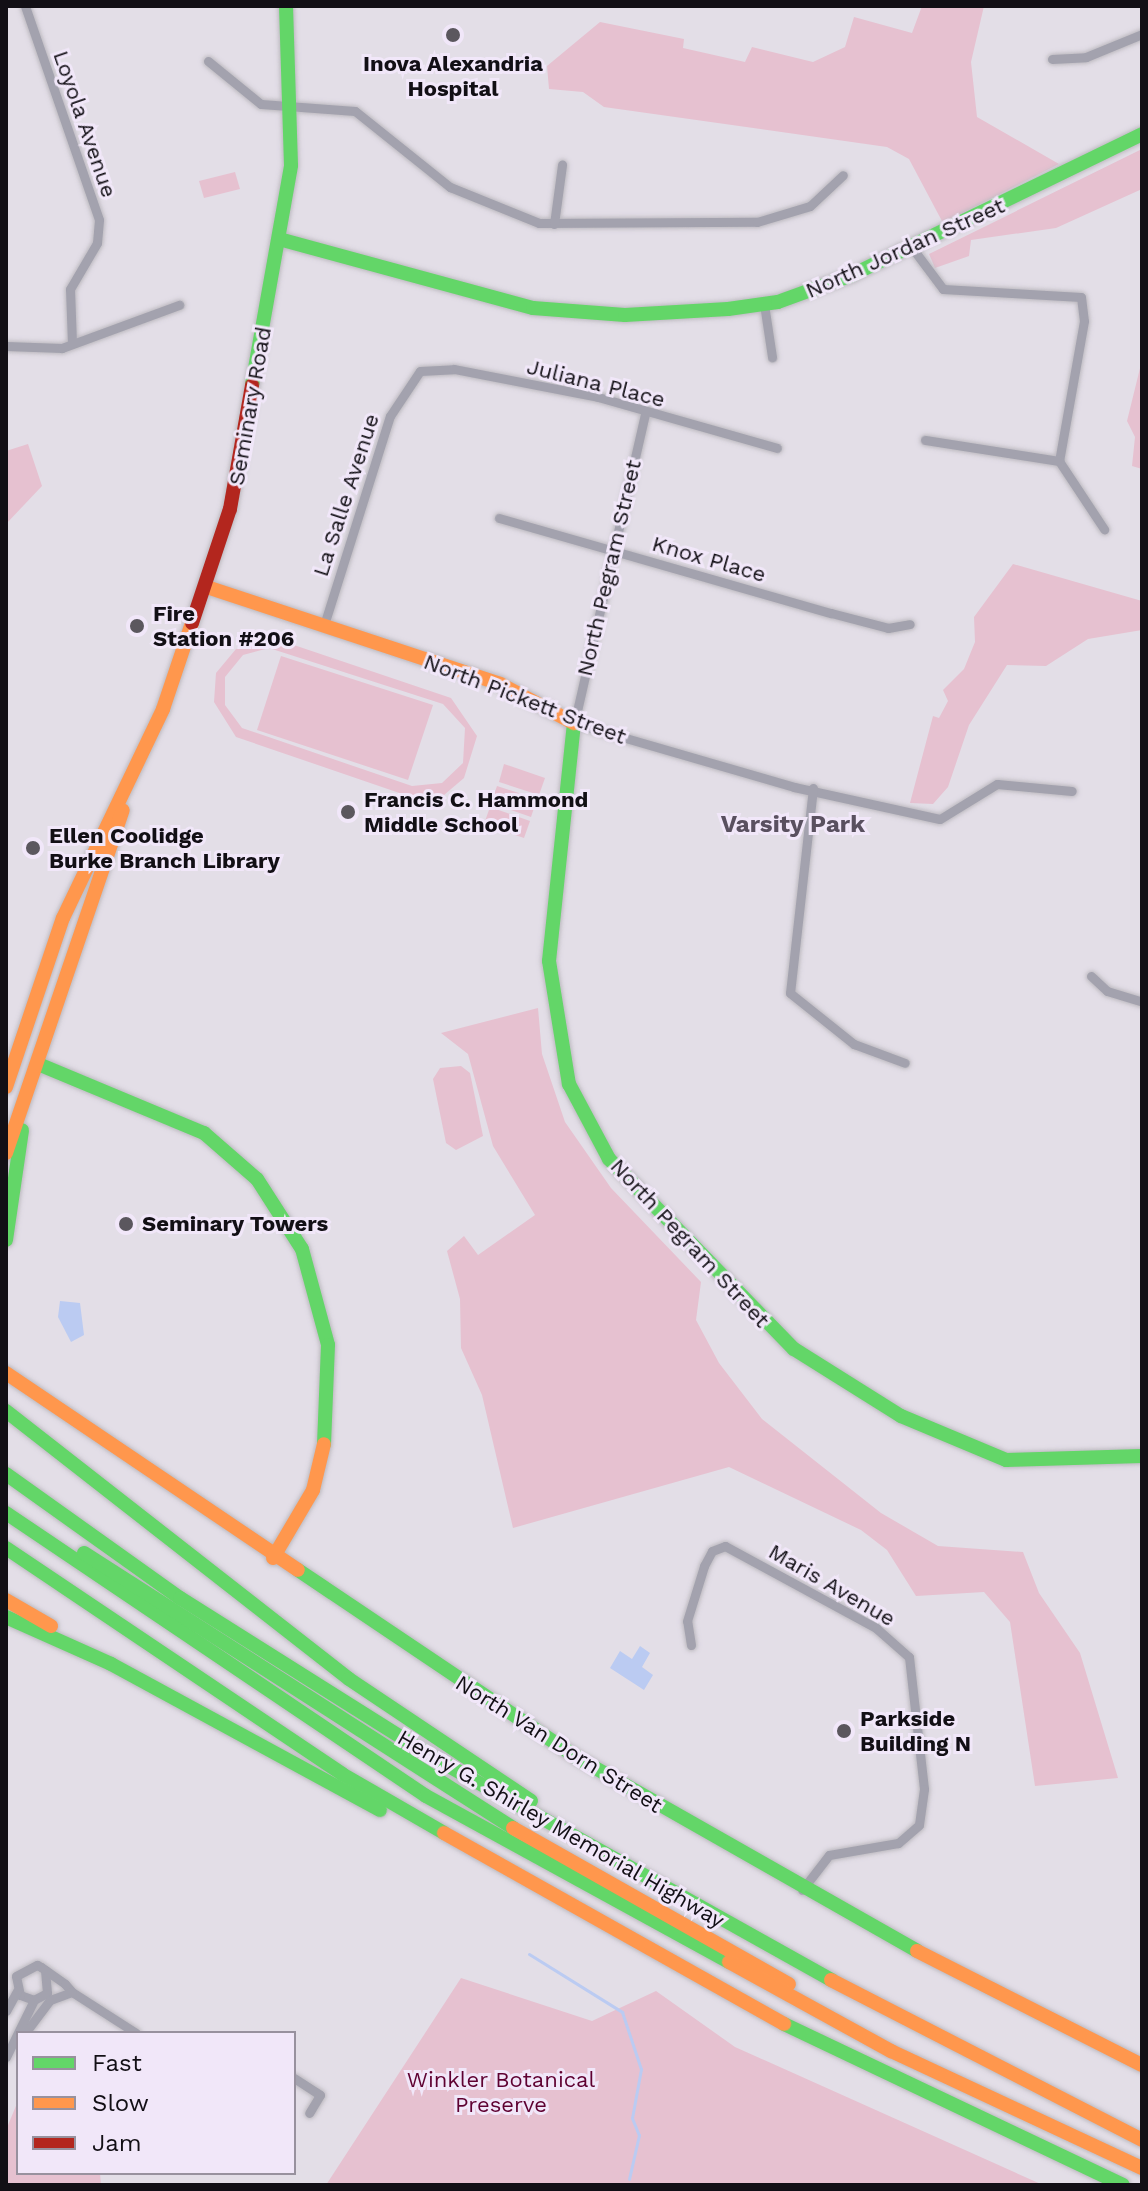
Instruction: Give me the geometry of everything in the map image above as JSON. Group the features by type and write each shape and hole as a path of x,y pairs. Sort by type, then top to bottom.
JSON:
{"main road":[{"name":"Seminary Road","path":"6,1153 111,857 129,791 207,587 238,472 279,239 294,108 286,6"},
{"name":"North Jordan Street","path":"279,239 559,312 625,315 764,304 913,249 1142,134"},
{"name":"North Pickett Street","path":"207,587 500,684 574,723"},
{"name":"North Pegram Street","path":"574,723 573,765 549,961 564,1068 609,1159 794,1349 901,1416 1006,1460 1142,1456"},
{"name":"Seminary Road","path":"6,1087 10,1054 95,850 129,791"},
{"path":"95,850 111,857"},
{"path":"6,1074 10,1054"},
{"path":"6,1240 38,1057 204,1133 257,1179 302,1249 328,1345 324,1448 313,1490 273,1558"},
{"name":"North Van Dorn Street","path":"6,1373 273,1558 554,1743 802,1890 1142,2065"},
{"path":"6,1411 349,1679 659,1887"},
{"name":"Henry G. Shirley Memorial Highway","path":"6,1474 342,1703 659,1887 924,2032 1142,2140"},
{"path":"6,1498 327,1716 580,1868 1036,2121"},
{"path":"6,1513 426,1796 690,1946 1036,2121 1142,2168"},
{"path":"6,1548 342,1774 667,1962"},
{"path":"6,1600 111,1664 854,2060 1123,2185"},
{"path":"6,1617 111,1664"}],"street":[{"name":"Loyola Avenue","path":"25,6 99,220 97,243 70,289 72,344"},
{"path":"1052,59 1086,57 1142,34"},
{"path":"208,61 261,104 355,111 467,196 498,212 554,224 757,222 810,206 843,175"},
{"path":"554,224 562,165"},
{"path":"913,249 943,289 1068,293 1084,306 1059,461 1104,529"},
{"path":"764,304 772,357"},
{"path":"6,346 72,344 179,305"},
{"name":"Juliana Place","path":"408,380 432,368 454,369 777,448"},
{"name":"La Salle Avenue","path":"324,625 408,380"},
{"name":"North Pegram Street","path":"574,723 645,414"},
{"path":"925,440 1059,461"},
{"name":"Knox Place","path":"499,518 888,628 910,624"},
{"name":"North Pickett Street","path":"574,723 940,819 997,784 1072,791"},
{"path":"813,788 790,993 854,1044 905,1063"},
{"path":"1091,976 1107,991 1142,1002"},
{"name":"Maris Avenue","path":"691,1645 687,1621 704,1566 712,1551 725,1546 876,1628 909,1657 924,1789 919,1825 898,1843 829,1855 802,1890"},
{"path":"6,2011 17,1991 22,1968 45,1970 72,1992 133,2031"},
{"path":"19,2031 34,2000 49,1989 45,1970"},
{"path":"17,1991 34,2000"},
{"path":"27,2031 50,2000 72,1992"},
{"path":"7,2055 16,2037"},
{"path":"296,2079 320,2095 309,2113"}],"green space":[{"path":"922,6 984,6 971,62 977,117 1059,164 943,223 909,159 887,147 604,107 583,92 549,89 547,66 600,22 684,39 683,48 745,62 752,47 813,62 845,47 854,17 912,33"},
{"path":"1142,149 1142,189 1056,228 971,240 969,256 935,268 929,254"},
{"path":"235,172 240,189 204,198 199,181"},
{"path":"1142,360 1142,469 1132,466 1135,437 1127,421"},
{"path":"28,444 42,486 6,524 6,451"},
{"path":"1013,564 1142,601 1142,630 1088,639 1046,666 1007,665 969,725 948,787 933,804 910,803 933,716 939,718 948,701 943,690 964,669 975,642 974,617"},
{"path":"279,640 451,698 477,736 464,778 444,795 414,798 236,737 214,702 216,673 236,649","holes":["269,648 443,704 465,728 463,763 442,783 412,786 242,728 225,705 225,677 243,655"]},
{"path":"281,656 433,705 408,780 257,730"},
{"path":"504,764 545,778 539,795 499,782"},
{"path":"497,786 537,799 531,817 491,803"},
{"path":"490,807 530,821 524,838 484,824"},
{"path":"538,1008 542,1054 565,1122 611,1188 701,1282 696,1320 719,1363 762,1419 881,1513 938,1546 1023,1552 1039,1593 1080,1653 1118,1778 1035,1786 1010,1622 984,1592 916,1596 887,1550 861,1530 729,1467 513,1528 482,1395 461,1348 460,1299 447,1251 464,1236 478,1255 535,1215 493,1146 468,1054 441,1033"},
{"path":"461,1066 470,1073 483,1136 456,1150 446,1143 433,1079 440,1068"},
{"name":"Winkler Botanical Preserve","path":"461,1978 592,2021 656,1991 735,2047 1043,2185 326,2185"},
{"path":"16,2106 16,2175 100,2175 101,2185 6,2185 6,2130"}],"water":[{"path":"60,1301 80,1303 84,1335 71,1342 58,1317"},
{"path":"640,1646 650,1653 642,1667 653,1675 644,1690 610,1668 620,1651 632,1659"}],"waterway":[{"path":"529,1954 622,2012 641,2069 632,2118 639,2135 629,2179"}],"traffic: fast":[{"path":"252,385 291,165 286,6"},
{"path":"279,239 533,308 625,315 728,309 778,302 852,275 1142,134"},
{"path":"574,723 549,961 569,1084 609,1159 794,1349 901,1416 1006,1460 1142,1456"},
{"path":"38,1064 204,1133 257,1179 302,1249 328,1345 324,1444"},
{"path":"6,1240 22,1130"},
{"path":"6,1411 349,1679 531,1801"},
{"path":"6,1474 180,1598 429,1755 831,1980"},
{"path":"6,1513 426,1796 729,1962"},
{"path":"6,1548 342,1774 444,1833"},
{"path":"84,1553 513,1828"},
{"path":"298,1570 576,1757 917,1951"},
{"path":"6,1617 111,1664 380,1810"},
{"path":"784,2024 1123,2185"}],"traffic: slow":[{"path":"207,587 500,684 574,723"},
{"path":"6,1087 63,918 163,709 192,623"},
{"path":"6,1153 123,810"},
{"path":"6,1373 298,1570"},
{"path":"273,1558 313,1490 324,1444"},
{"path":"6,1600 51,1626"},
{"path":"513,1828 789,1984"},
{"path":"444,1833 784,2024"},
{"path":"917,1951 1142,2065"},
{"path":"729,1962 891,2051 1142,2168"},
{"path":"831,1980 1142,2140"}],"traffic: jam":[{"path":"192,623 230,509 252,385"}],"place":[{"name":"Inova Alexandria Hospital","path":"453,35"},
{"name":"Fire Station #206","path":"137,626"},
{"name":"Francis C. Hammond Middle School","path":"348,812"},
{"name":"Ellen Coolidge Burke Branch Library","path":"33,848"},
{"name":"Seminary Towers","path":"126,1224"},
{"name":"Parkside Building N","path":"844,1731"}],"district":[{"name":"Varsity Park","path":"793,825"}]}
